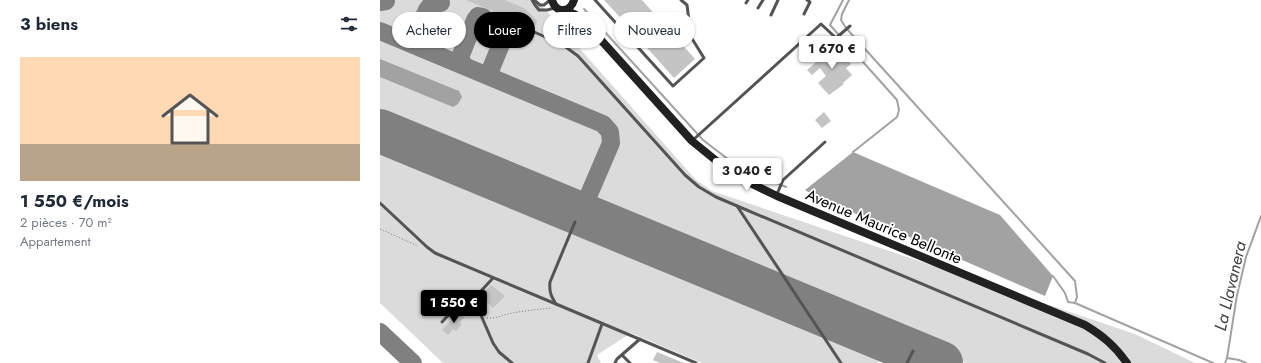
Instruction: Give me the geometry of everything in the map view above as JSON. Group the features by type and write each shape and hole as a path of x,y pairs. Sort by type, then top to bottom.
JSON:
{"street":[{"path":"551,0 554,5 560,9 570,7 574,1"},
{"name":"Avenue Maurice Bellonte","path":"574,1 579,12"},
{"name":"Avenue Maurice Bellonte","path":"560,9 568,12"},
{"name":"Avenue Maurice Bellonte","path":"606,45 694,140 718,162 742,179 778,192 1084,324 1104,337 1119,352 1127,363"}],"lane":[{"path":"533,0 540,5 544,5 551,0"},
{"path":"533,0 535,6 539,10 560,9"},
{"path":"595,0 673,86 704,58 691,37 687,5 681,0"},
{"path":"758,8 763,0"},
{"path":"771,15 778,0"},
{"path":"804,14 810,2 807,0"},
{"path":"694,140 822,24 836,38 850,26"},
{"path":"535,32 563,45 578,56 685,175 699,187 716,197 1088,354 1105,363"},
{"path":"778,192 783,181 825,142"},
{"path":"380,203 435,253 696,363"},
{"path":"736,206 840,363"},
{"path":"556,304 549,291 550,282 575,222"},
{"path":"442,322 456,307 470,303 493,278"},
{"path":"470,303 480,313 493,343 499,352 512,363"},
{"path":"588,363 602,324"},
{"path":"615,363 640,339"},
{"path":"907,363 913,351"},
{"path":"622,355 630,363"}],"path":[{"path":"380,229 421,247"},
{"path":"480,313 486,318 492,319 502,315 526,310 561,307"}],"shaded area":[{"path":"380,0 537,0 548,12 543,12 543,48 579,48 695,179 712,191 1135,334 1195,363 966,363 602,212 596,206 594,198 614,148 614,135 609,125 602,119 433,48 466,48 466,12 392,12 392,31 380,26"},
{"path":"380,36 392,41 392,48 409,48 601,128 606,143 585,194 578,199 572,200 380,120"},
{"path":"380,59 459,91 462,97 458,104 453,107 380,77"},
{"path":"380,142 826,325 826,327 864,345 875,356 879,363 702,363 631,333 597,355 601,363 443,363 380,303"},
{"path":"853,152 1000,215 1053,276 1045,296 815,196 805,190"}],"building":[{"path":"466,0 505,0 526,9 529,12 494,12"},
{"path":"604,0 642,0 653,12 615,12"},
{"path":"833,45 851,64 846,68 852,75 843,83 844,84 829,95 818,83 826,76 820,68 812,75 807,70 830,50 829,49"},
{"path":"647,48 685,48 695,59 674,78"},
{"path":"824,112 831,121 822,128 815,120"},
{"path":"491,285 505,296 493,308 481,296"},
{"path":"459,312 465,317 460,322 462,324 456,331 453,329 448,335 442,330"},
{"path":"657,352 684,363 660,363 653,360"}],"waterway":[{"path":"843,0 830,25 897,100 899,110 897,117 853,152"},
{"path":"849,0 842,14 841,20 846,28 1075,281 1077,297 1075,303 1213,363"},
{"path":"584,9 703,140 733,163 786,187"},
{"name":"La Llavanera","path":"1225,363 1237,295 1246,257 1261,216"},
{"path":"1053,276 1065,293 1068,302 1075,303"},
{"path":"1227,358 1246,363"}],"taxiway":[{"path":"380,2 386,1"},
{"path":"426,12 429,7 434,3 441,3"},
{"path":"464,65 461,61 461,55 474,22"},
{"path":"380,31 603,124 610,132 611,143 587,199 580,208 562,206"},
{"path":"491,77 490,71 499,48"},
{"path":"587,199 587,207 589,212 599,222"},
{"path":"380,332 413,363"}],"runway":[{"path":"380,131 941,363"}]}
